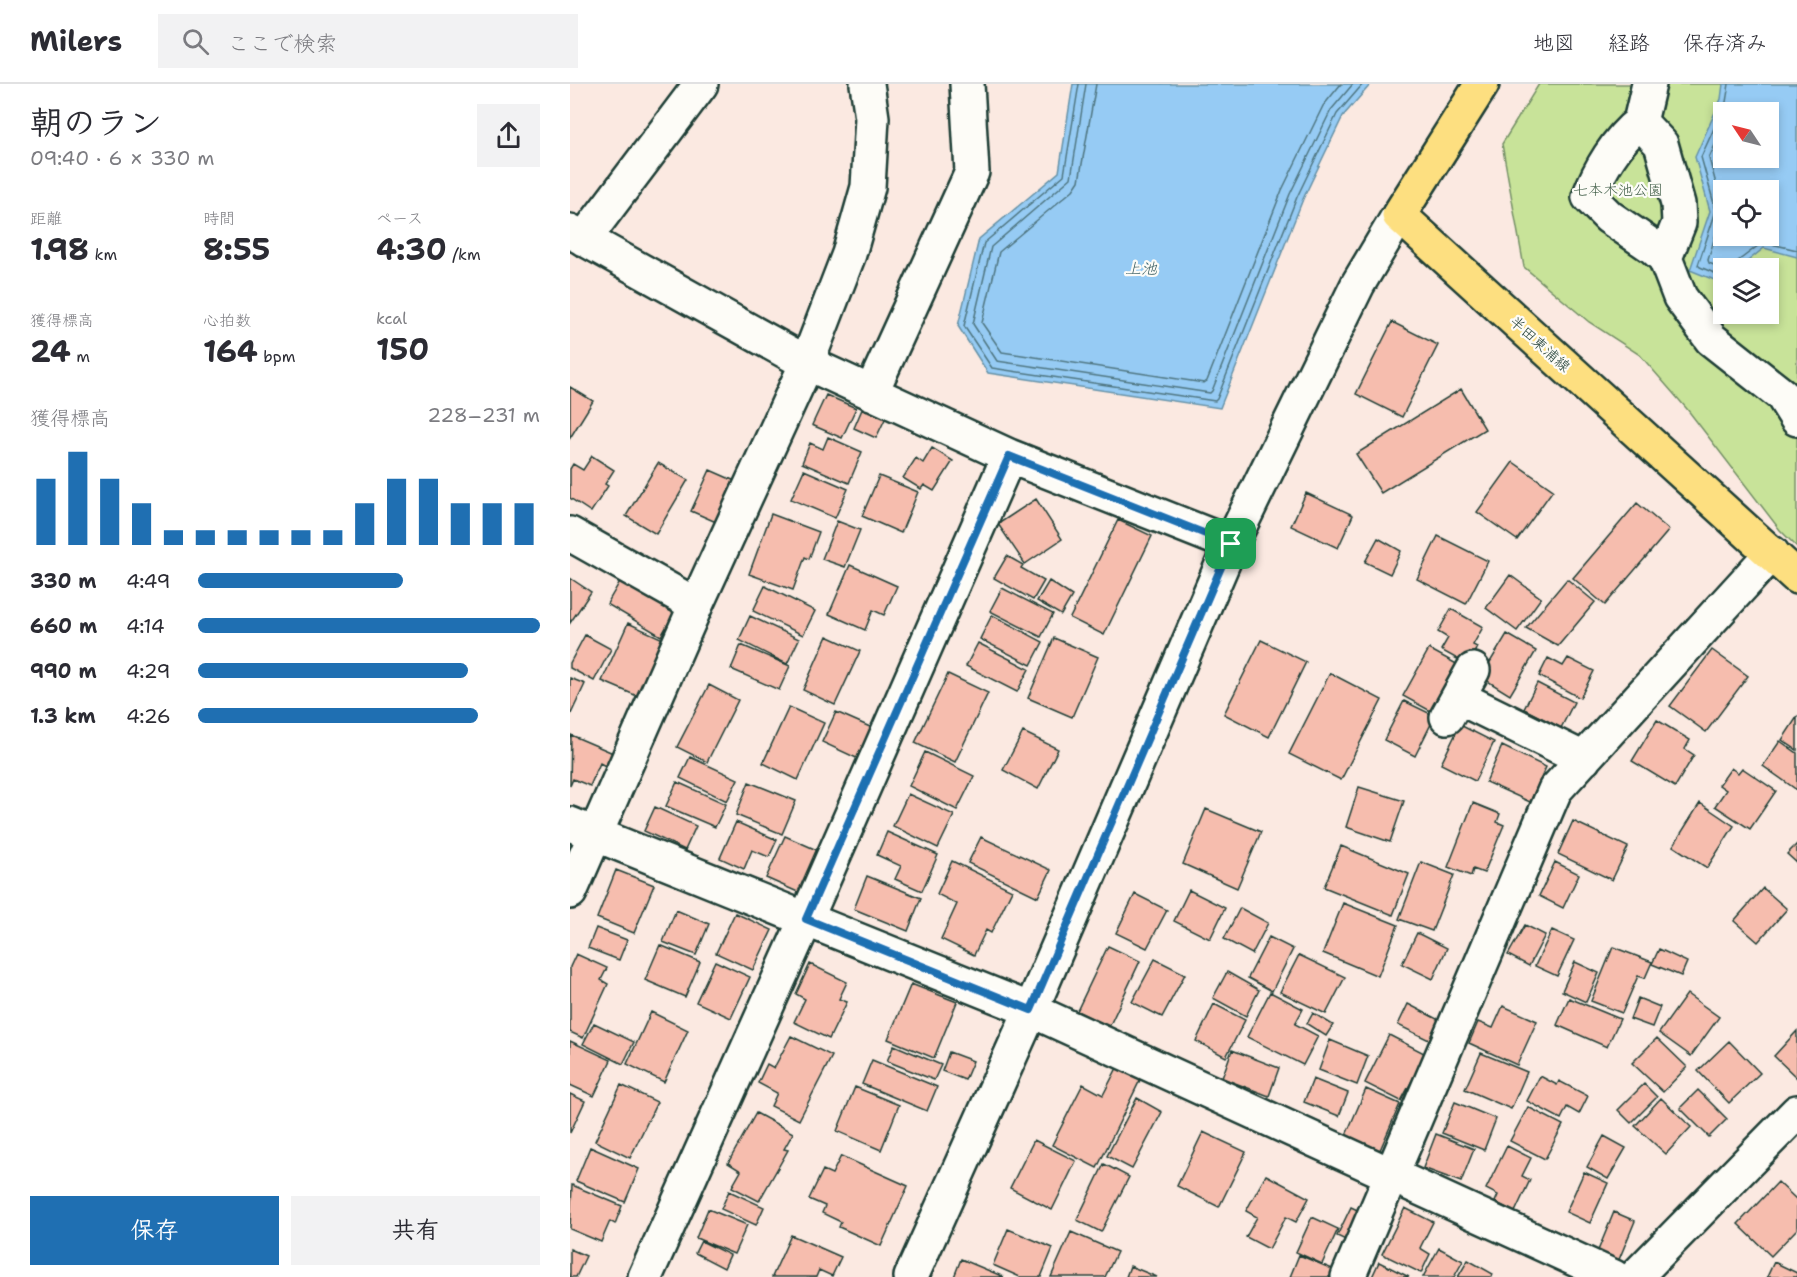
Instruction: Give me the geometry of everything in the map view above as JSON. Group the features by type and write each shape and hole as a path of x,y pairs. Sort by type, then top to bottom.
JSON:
{"main road":[{"path":"1399,215 1482,84"},
{"name":"半田東浦線","path":"1399,215 1797,577"}],"street":[{"path":"701,84 577,235 807,363 1009,456 1231,544"},
{"path":"570,892 583,829 696,605 807,363 849,254 868,187 872,118 867,84"},
{"path":"871,393 972,172 967,84"},
{"path":"1649,84 1640,122 1626,133 1583,198 1665,258 1680,297 1711,339 1782,395 1797,419"},
{"path":"1640,122 1661,144 1678,204 1679,223 1665,258"},
{"path":"911,1277 1031,1010 1231,544 1358,284 1399,215"},
{"path":"645,1277 806,919 1009,456"},
{"path":"570,534 696,605"},
{"path":"1348,1277 1555,790 1772,553"},
{"path":"1459,695 1584,759"},
{"path":"583,829 1031,1010 1614,1277"},
{"path":"1635,1277 1797,1112"}],"green space":[{"name":"七本木池公園","path":"1539,84 1797,84 1797,547 1780,530 1687,409 1640,355 1589,322 1524,267 1502,144"}],"water":[{"name":"上池","path":"1073,84 1371,84 1343,116 1303,199 1220,408 988,373 958,326 979,239 1059,172"},
{"path":"1723,84 1797,84 1797,257 1764,248 1752,258 1713,258 1713,279 1690,270 1710,211 1695,157 1713,117 1713,168 1779,168 1779,102 1720,102"}],"building":[{"path":"1392,322 1438,345 1402,417 1356,394"},
{"path":"570,387 593,401 570,438"},
{"path":"1461,389 1485,429 1381,493 1356,454"},
{"path":"826,395 856,408 842,438 812,425"},
{"path":"863,407 886,417 876,438 854,428"},
{"path":"828,437 862,452 849,483 802,463 810,443 823,449"},
{"path":"932,448 953,461 934,491 924,485 921,489 903,478 916,458 923,463"},
{"path":"592,456 614,470 605,484 608,486 591,512 570,498 570,469 573,464 583,470"},
{"path":"1513,462 1553,490 1517,540 1477,512"},
{"path":"658,463 688,480 656,534 626,516"},
{"path":"710,470 735,481 716,522 691,511"},
{"path":"804,470 848,489 835,518 791,499"},
{"path":"879,476 918,492 901,533 862,516"},
{"path":"1306,493 1353,515 1338,548 1291,526"},
{"path":"1036,499 1062,539 1025,564 998,524"},
{"path":"1637,503 1669,530 1605,605 1573,578"},
{"path":"771,514 819,532 809,559 805,557 793,590 749,574"},
{"path":"1118,520 1152,536 1104,635 1070,618"},
{"path":"837,521 860,530 845,567 822,559"},
{"path":"1438,536 1488,561 1466,604 1417,579"},
{"path":"1378,538 1401,551 1390,574 1365,562"},
{"path":"1007,556 1023,565 1021,568 1044,581 1033,600 994,578"},
{"path":"850,565 897,586 884,615 873,610 865,630 829,614"},
{"path":"1510,575 1541,598 1517,631 1486,608"},
{"path":"570,578 591,592 570,623"},
{"path":"622,578 676,610 661,636 607,604"},
{"path":"1567,579 1595,602 1558,646 1526,628"},
{"path":"1049,581 1072,596 1061,615 1037,601"},
{"path":"765,586 815,611 803,635 753,611"},
{"path":"1002,588 1053,614 1041,637 990,611"},
{"path":"1451,609 1483,627 1473,645 1477,647 1468,665 1441,650 1448,638 1438,632"},
{"path":"992,615 1043,642 1031,665 980,639"},
{"path":"750,616 799,639 787,664 739,640"},
{"path":"628,623 663,639 637,696 602,681"},
{"path":"1507,634 1536,651 1510,695 1481,677"},
{"path":"585,635 611,649 594,681 570,668 570,663"},
{"path":"827,636 860,651 835,705 803,690"},
{"path":"1054,638 1098,657 1072,717 1028,698"},
{"path":"1261,640 1306,662 1269,737 1224,714"},
{"path":"978,643 1029,669 1017,692 966,666"},
{"path":"741,645 790,666 779,690 731,669"},
{"path":"1429,649 1464,668 1438,715 1403,696"},
{"path":"1712,650 1748,676 1706,732 1670,706"},
{"path":"1548,658 1563,666 1568,658 1594,671 1580,698 1539,676"},
{"path":"1330,673 1382,700 1341,780 1289,754"},
{"path":"948,674 988,693 955,762 915,743"},
{"path":"570,678 585,684 570,716"},
{"path":"1537,683 1574,702 1561,728 1524,709"},
{"path":"709,685 738,700 707,762 677,747"},
{"path":"1404,701 1435,716 1415,756 1384,740"},
{"path":"789,707 824,723 798,780 763,763"},
{"path":"836,712 879,731 865,762 822,742"},
{"path":"1797,717 1797,750 1782,740"},
{"path":"1657,720 1690,740 1685,749 1694,755 1675,787 1632,761"},
{"path":"1460,725 1494,742 1475,781 1441,764"},
{"path":"1023,732 1058,749 1038,789 1003,770"},
{"path":"571,735 613,753 607,767 600,763 590,786 573,779 570,786"},
{"path":"1780,741 1797,753 1797,790 1763,766"},
{"path":"1502,746 1546,767 1530,802 1486,782"},
{"path":"925,752 974,776 957,810 909,786"},
{"path":"690,757 738,779 727,801 680,778"},
{"path":"1731,768 1738,773 1742,768 1776,791 1750,829 1715,806 1726,790 1719,785"},
{"path":"677,782 726,804 715,827 666,806"},
{"path":"749,782 796,801 782,834 736,815"},
{"path":"1359,787 1404,801 1390,842 1346,827"},
{"path":"908,794 954,815 938,848 893,826"},
{"path":"1473,803 1500,814 1497,822 1504,825 1484,873 1473,869 1471,876 1448,867"},
{"path":"1700,803 1734,826 1707,868 1673,846"},
{"path":"655,807 696,826 685,850 644,831"},
{"path":"1206,809 1261,832 1237,888 1183,864"},
{"path":"1573,821 1628,847 1612,880 1558,854"},
{"path":"736,822 777,840 769,857 752,850 744,869 720,858"},
{"path":"887,832 938,855 922,891 895,879 901,866 877,855"},
{"path":"785,836 819,851 800,893 766,878"},
{"path":"981,837 1051,870 1038,897 968,863"},
{"path":"1797,844 1797,863 1787,854"},
{"path":"1341,846 1409,874 1393,915 1324,887"},
{"path":"952,861 1012,890 991,933 986,930 974,955 941,939 957,904 937,894"},
{"path":"1421,862 1454,875 1432,931 1399,919"},
{"path":"1555,862 1579,874 1563,908 1539,896"},
{"path":"616,870 654,885 634,933 597,918"},
{"path":"867,876 921,898 908,931 854,909"},
{"path":"1763,888 1787,909 1758,942 1734,921"},
{"path":"1189,890 1225,908 1210,939 1174,921"},
{"path":"1135,894 1167,910 1147,948 1116,933"},
{"path":"1343,903 1398,925 1378,976 1323,953"},
{"path":"1240,908 1268,923 1252,954 1224,939"},
{"path":"676,910 709,924 696,955 663,942"},
{"path":"735,913 772,930 753,970 716,953"},
{"path":"1525,925 1545,935 1529,966 1508,955"},
{"path":"596,928 627,940 619,960 588,948"},
{"path":"1552,930 1574,940 1557,976 1535,966"},
{"path":"1417,933 1447,948 1433,979 1402,964"},
{"path":"1269,937 1293,949 1272,991 1248,978"},
{"path":"660,945 700,962 685,997 645,980"},
{"path":"1108,946 1140,961 1109,1027 1077,1011"},
{"path":"1613,947 1652,962 1645,978 1638,976 1622,1013 1591,1001"},
{"path":"1659,949 1687,962 1681,976 1652,964"},
{"path":"576,954 607,968 601,980 608,984 583,1038 570,1032 570,967"},
{"path":"1299,955 1345,977 1326,1014 1280,992"},
{"path":"1155,959 1185,974 1162,1017 1132,1002"},
{"path":"715,961 750,977 731,1018 696,1002"},
{"path":"1575,962 1599,973 1586,1002 1562,991"},
{"path":"810,964 847,982 839,999 847,1002 829,1039 794,1022 805,999 796,994"},
{"path":"1227,972 1259,990 1246,1016 1213,998"},
{"path":"911,984 957,1002 934,1058 888,1039"},
{"path":"1270,992 1303,1009 1295,1024 1318,1036 1303,1065 1247,1037"},
{"path":"1687,994 1719,1017 1691,1056 1659,1033"},
{"path":"1569,998 1620,1019 1607,1047 1557,1025"},
{"path":"1638,998 1660,1007 1652,1027 1630,1019"},
{"path":"1214,1004 1245,1020 1226,1057 1196,1041"},
{"path":"1408,1004 1439,1020 1429,1040 1398,1025"},
{"path":"1503,1006 1537,1021 1517,1065 1469,1043 1478,1022 1493,1028"},
{"path":"651,1012 688,1030 664,1082 627,1064"},
{"path":"1313,1013 1333,1025 1326,1036 1307,1024"},
{"path":"594,1023 634,1042 623,1064 583,1044"},
{"path":"1797,1031 1797,1078 1774,1056"},
{"path":"1389,1035 1426,1054 1401,1101 1365,1083"},
{"path":"791,1036 832,1056 799,1120 771,1106 777,1093 758,1083 767,1064 774,1068"},
{"path":"1657,1038 1687,1067 1663,1092 1632,1063"},
{"path":"1330,1040 1368,1056 1357,1085 1319,1070"},
{"path":"570,1041 611,1060 594,1096 570,1085"},
{"path":"1729,1041 1760,1073 1729,1103 1698,1071"},
{"path":"894,1045 941,1065 934,1080 887,1061"},
{"path":"1232,1050 1279,1068 1269,1096 1222,1078"},
{"path":"949,1052 973,1061 965,1080 942,1071"},
{"path":"1481,1053 1527,1072 1511,1109 1465,1089"},
{"path":"872,1060 937,1087 927,1111 862,1084"},
{"path":"1118,1066 1141,1078 1097,1168 1052,1145 1083,1084 1103,1095"},
{"path":"1540,1076 1557,1085 1559,1081 1588,1096 1579,1114 1567,1107 1561,1119 1527,1101"},
{"path":"1313,1079 1348,1093 1339,1116 1304,1102"},
{"path":"1644,1084 1657,1097 1631,1123 1618,1110"},
{"path":"621,1085 657,1102 630,1158 595,1141"},
{"path":"855,1087 899,1105 881,1150 837,1131"},
{"path":"1366,1089 1400,1104 1380,1150 1346,1135"},
{"path":"1698,1090 1727,1119 1709,1137 1680,1108"},
{"path":"570,1094 585,1101 570,1133"},
{"path":"1137,1098 1162,1112 1132,1169 1107,1156"},
{"path":"1661,1098 1691,1127 1666,1154 1635,1126"},
{"path":"1455,1102 1496,1119 1484,1150 1442,1133"},
{"path":"1528,1107 1563,1125 1545,1159 1510,1141"},
{"path":"756,1113 793,1133 784,1149 788,1150 759,1201 732,1187 741,1171 728,1163"},
{"path":"1203,1132 1246,1152 1219,1207 1177,1186"},
{"path":"1436,1134 1474,1149 1461,1182 1423,1168"},
{"path":"1604,1136 1626,1148 1608,1179 1587,1167"},
{"path":"1034,1140 1076,1161 1052,1210 1010,1188"},
{"path":"1507,1146 1531,1158 1522,1176 1530,1180 1515,1212 1495,1202 1498,1195 1486,1189"},
{"path":"590,1147 639,1169 625,1202 576,1181"},
{"path":"841,1156 908,1186 881,1246 839,1227 841,1222 822,1213 825,1206 809,1199 823,1170 832,1174"},
{"path":"1104,1164 1129,1177 1101,1232 1077,1220"},
{"path":"1584,1172 1608,1183 1590,1223 1566,1212"},
{"path":"1266,1175 1309,1198 1296,1222 1286,1217 1269,1249 1246,1237 1257,1217 1246,1211"},
{"path":"1778,1182 1797,1200 1797,1229 1771,1256 1738,1224"},
{"path":"572,1185 622,1206 615,1224 610,1221 601,1242 570,1229"},
{"path":"729,1191 764,1207 756,1225 721,1209"},
{"path":"1351,1207 1366,1214 1352,1243 1337,1236"},
{"path":"1405,1208 1433,1222 1420,1248 1430,1254 1421,1273 1382,1254"},
{"path":"708,1209 747,1225 734,1254 696,1238"},
{"path":"1614,1212 1635,1221 1618,1262 1597,1253"},
{"path":"1312,1217 1338,1229 1322,1264 1296,1252"},
{"path":"1008,1229 1053,1248 1041,1277 1020,1277 993,1265"},
{"path":"1071,1232 1117,1252 1105,1277 1051,1277"},
{"path":"791,1235 841,1257 832,1276 819,1270 816,1277 772,1277"},
{"path":"701,1241 730,1255 724,1268 695,1253"},
{"path":"1439,1248 1463,1261 1454,1277 1423,1277"},
{"path":"570,1249 586,1256 576,1277 570,1277"},
{"path":"1299,1255 1337,1271 1335,1277 1290,1277"},
{"path":"961,1259 1004,1277 954,1277"},
{"path":"1468,1260 1493,1274 1492,1277 1458,1277"},
{"path":"1379,1262 1409,1277 1372,1277"},
{"path":"1774,1262 1797,1273 1797,1277 1767,1277"},
{"path":"1130,1266 1157,1277 1126,1277"}],"route":[{"path":"1009,456 1231,544 1031,1010 806,919 1009,456"}]}
